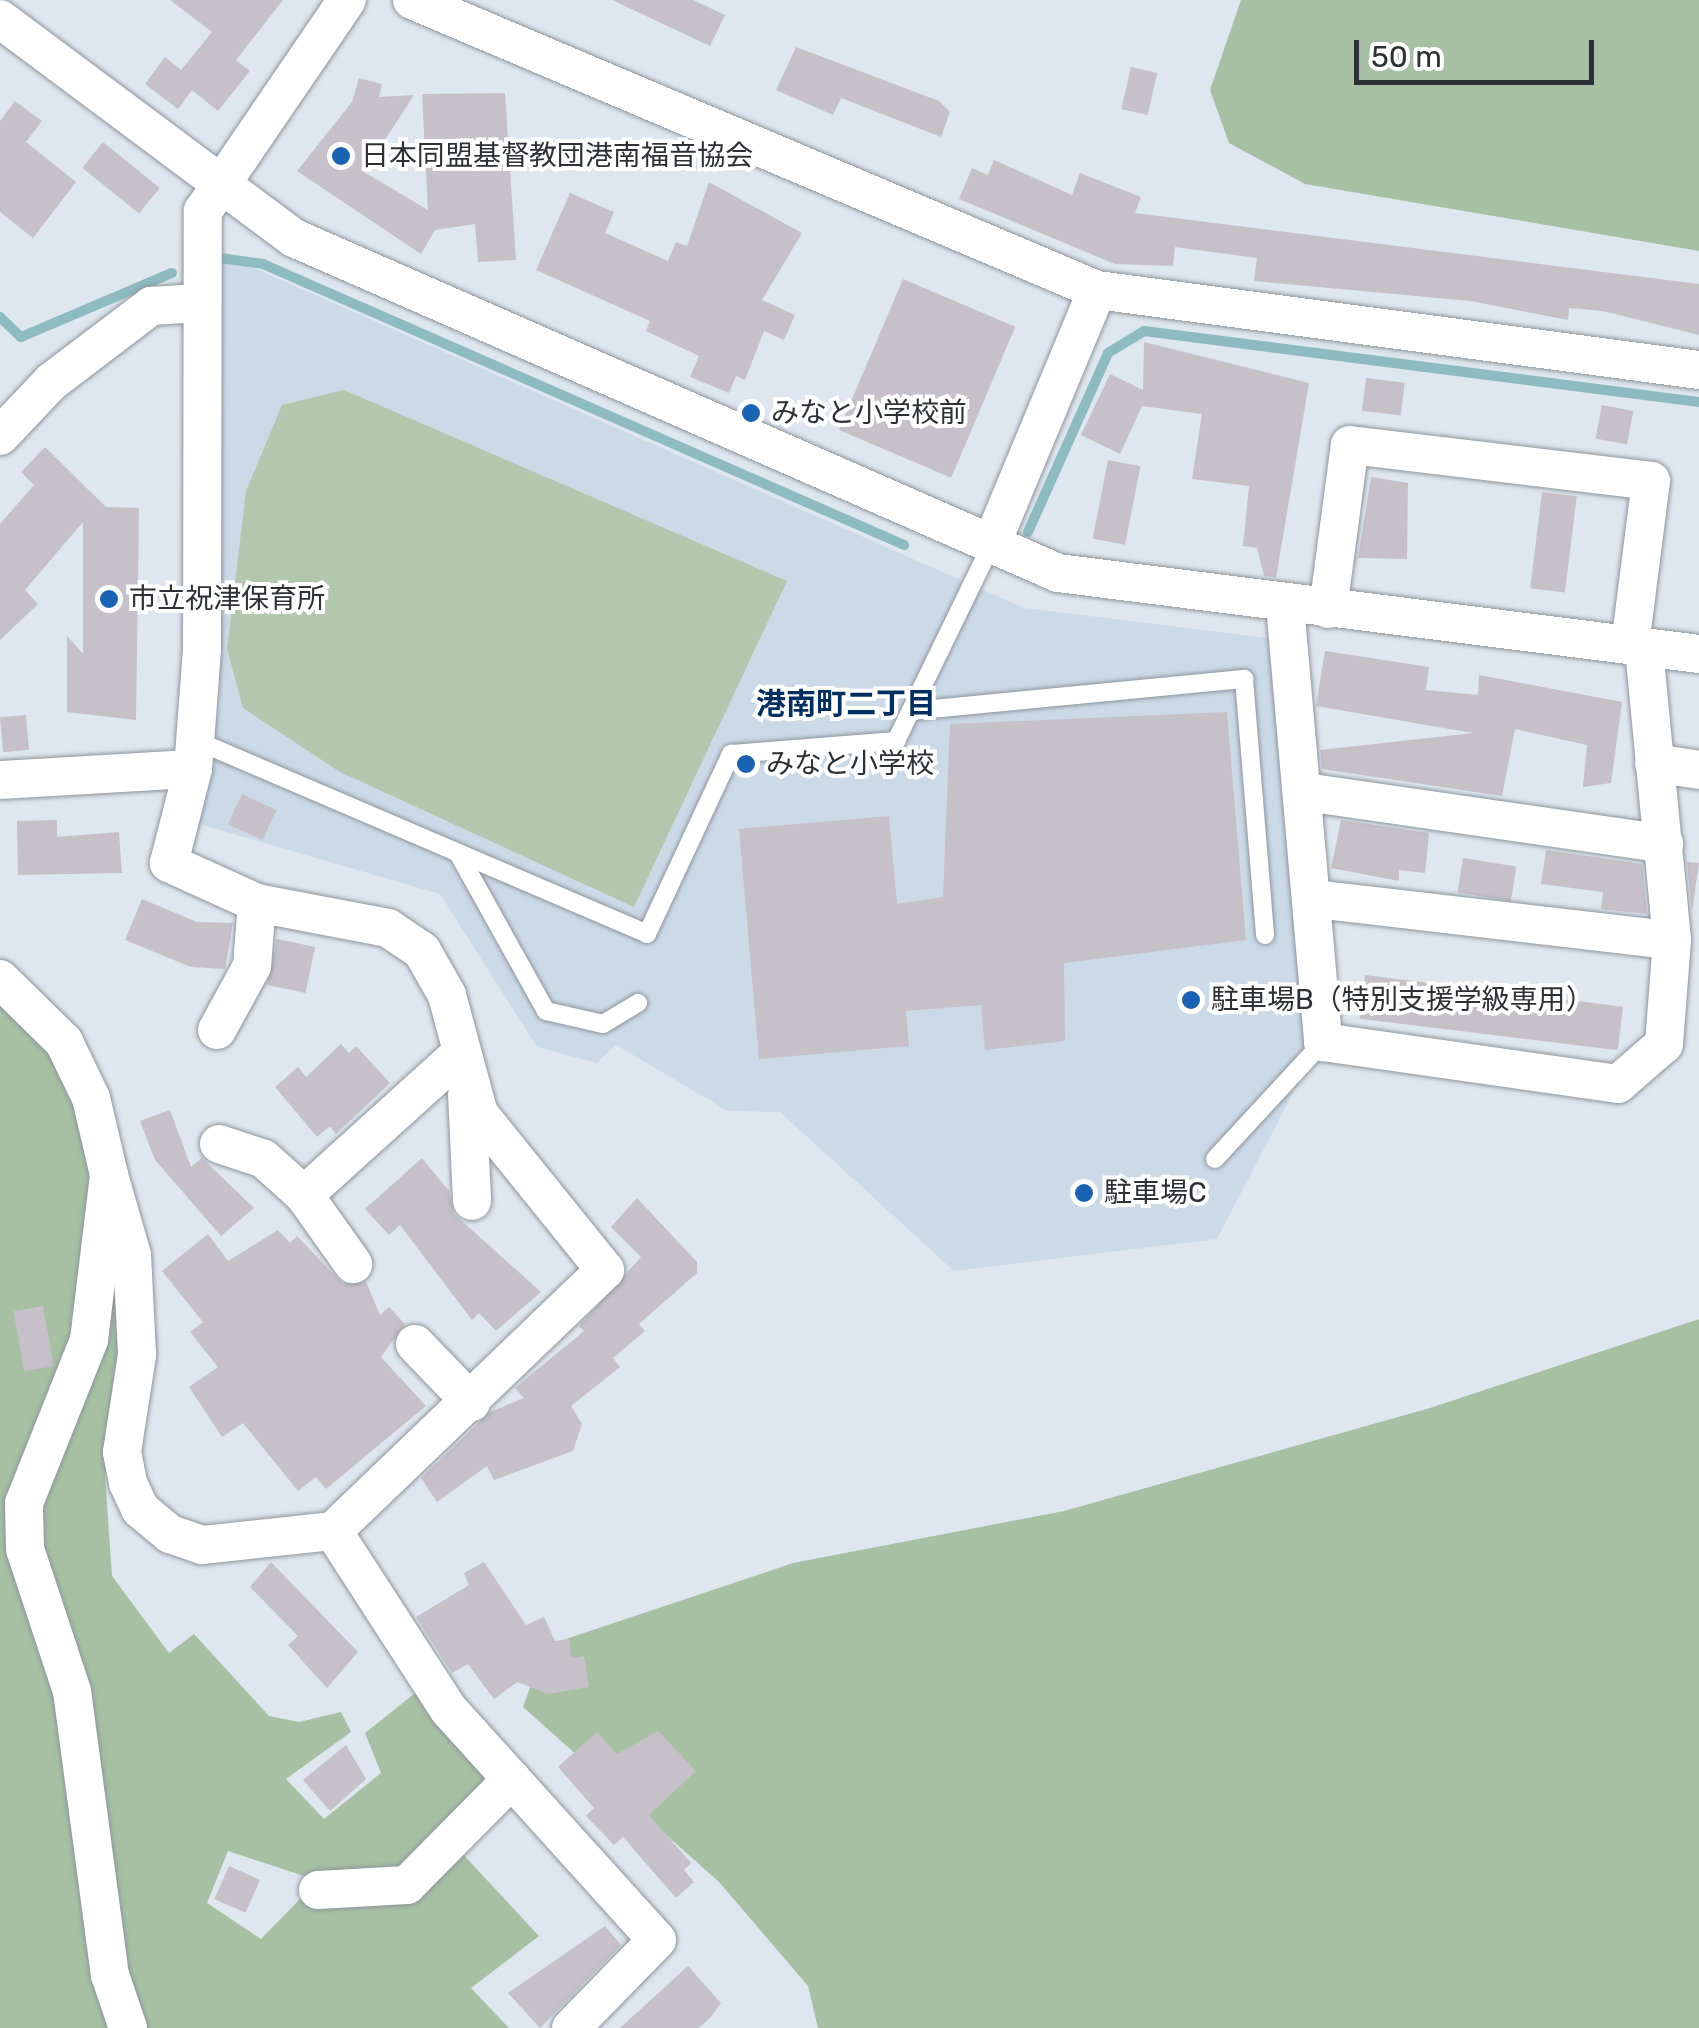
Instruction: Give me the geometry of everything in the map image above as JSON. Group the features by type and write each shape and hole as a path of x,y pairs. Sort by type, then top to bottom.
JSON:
{"street":[{"path":"0,979 64,1042 91,1098 132,1255 137,1355 122,1452 140,1509 170,1534 202,1545 333,1531 605,1270 479,1114 463,1070 447,995 422,951 388,928 256,904 169,863 194,755 203,211 215,184 348,0"},
{"path":"412,0 1097,290 1699,370"},
{"path":"0,19 215,184 294,238 1058,573 1285,606 1699,654"},
{"path":"991,545 1097,290"},
{"path":"0,436 51,382 151,306 199,303"},
{"path":"1285,606 1305,792 1323,1042 1618,1084 1664,1044 1682,964 1637,646 1651,481 1350,445 1328,609"},
{"path":"0,780 194,755"},
{"path":"1654,763 1699,770"},
{"path":"1305,792 1664,844"},
{"path":"1314,898 1682,964"},
{"path":"217,1030 252,966 256,904"},
{"path":"304,1194 463,1070"},
{"path":"463,1070 472,1201"},
{"path":"218,1144 264,1159 304,1194 353,1264"},
{"path":"109,1175 89,1340 24,1503 25,1549 72,1691 110,1974 128,2028"},
{"path":"415,1344 471,1402"},
{"path":"333,1531 450,1710 657,1940 571,2028"},
{"path":"318,1890 407,1885 512,1778"}],"lane":[{"path":"194,755 458,853 647,934 731,754 896,742 991,545"},
{"path":"911,711 1244,679 1265,935"},
{"path":"458,853 546,1011 603,1024 638,1003"},
{"path":"1215,1160 1323,1042"}],"shaded area":[{"name":"みなと小学校","path":"238,261 1024,608 1268,638 1317,1047 1217,1239 954,1271 780,1112 728,1111 616,1045 597,1063 537,1047 440,894 196,823 220,706 219,264"}],"green space":[{"path":"1241,0 1699,0 1699,251 1305,184 1229,143 1210,90"},
{"path":"344,390 787,581 634,907 340,772 243,708 227,649 246,491 282,405"},
{"path":"0,992 58,1046 95,1161 130,1354 105,1476 112,1576 169,1653 194,1634 269,1716 299,1722 341,1712 351,1732 286,1779 324,1819 381,1773 365,1733 419,1690 500,1779 409,1874 310,1878 228,1851 207,1903 261,1939 299,1900 408,1895 458,1849 539,1936 471,1988 509,2028 0,2028"},
{"path":"1699,1319 1699,2028 818,2028 808,1986 719,1882 523,1707 545,1646 793,1563 1064,1511 1430,1408"}],"building":[{"path":"170,0 283,0 236,60 250,71 218,111 192,90 178,109 145,84 165,57 181,70 212,32"},
{"path":"612,0 693,0 725,15 710,46"},
{"path":"796,47 939,101 950,112 941,137 841,98 833,115 776,90"},
{"path":"1131,67 1157,73 1148,115 1121,109"},
{"path":"359,78 382,84 379,97 414,95 364,172 428,210 422,94 505,93 516,260 478,262 475,224 435,230 421,254 297,171 352,102"},
{"path":"15,101 42,121 26,142 76,182 33,238 0,212 0,121"},
{"path":"103,142 160,188 139,214 82,168"},
{"path":"994,160 1072,195 1080,173 1141,197 1135,213 1699,284 1699,335 1603,311 1569,308 1568,320 1470,301 1254,281 1257,258 1175,247 1173,266 1115,264 959,199 972,168 988,175"},
{"path":"709,182 802,233 762,300 795,315 784,340 764,331 745,380 736,376 729,393 690,377 699,356 646,331 650,321 536,270 570,193 614,212 605,233 668,261 676,242 687,246"},
{"path":"903,279 1015,327 951,478 839,430"},
{"path":"1144,342 1309,383 1276,578 1264,576 1257,548 1243,546 1249,486 1192,479 1202,414 1142,406 1120,454 1081,435 1110,374 1143,390"},
{"path":"1366,378 1405,383 1401,416 1362,411"},
{"path":"1602,405 1633,411 1627,444 1596,438"},
{"path":"45,447 106,507 139,508 136,720 67,712 67,636 83,654 83,522 25,590 38,604 0,640 0,524 34,485 21,472"},
{"path":"1108,460 1140,466 1125,545 1093,539"},
{"path":"1371,477 1408,483 1407,559 1358,558"},
{"path":"1542,492 1577,496 1565,593 1530,588"},
{"path":"1325,651 1429,667 1426,690 1478,695 1479,675 1622,702 1611,783 1583,787 1587,745 1515,729 1502,796 1322,769 1320,750 1473,733 1316,706"},
{"path":"1227,712 1246,940 1064,963 1065,1041 985,1050 981,1005 906,1011 909,1046 759,1059 739,829 889,816 897,904 943,897 950,724"},
{"path":"26,715 29,750 3,752 0,717"},
{"path":"242,794 276,810 262,840 228,824"},
{"path":"57,820 57,837 119,832 122,873 18,875 17,821"},
{"path":"1341,820 1429,833 1425,873 1399,870 1399,881 1331,868"},
{"path":"1546,850 1642,864 1647,914 1601,909 1603,892 1541,884"},
{"path":"1463,858 1516,866 1511,901 1458,893"},
{"path":"1687,862 1699,863 1692,911"},
{"path":"142,899 197,922 233,923 225,969 191,967 125,940"},
{"path":"277,939 315,947 305,993 267,985"},
{"path":"1365,975 1623,1007 1618,1050 1360,1019"},
{"path":"341,1044 349,1053 356,1046 390,1083 336,1134 330,1126 317,1137 275,1087 298,1067 306,1077"},
{"path":"170,1110 191,1167 202,1158 254,1208 221,1236 155,1160 140,1121"},
{"path":"422,1158 449,1191 454,1214 541,1292 496,1331 479,1313 472,1320 400,1225 389,1235 365,1209"},
{"path":"637,1198 697,1262 697,1273 639,1324 645,1331 613,1358 620,1367 571,1406 582,1424 573,1451 494,1480 487,1466 437,1502 421,1478 490,1412 524,1398 515,1388 584,1331 579,1326 641,1257 611,1227"},
{"path":"278,1230 290,1243 297,1236 343,1284 366,1282 380,1315 389,1307 405,1324 381,1357 426,1406 326,1489 316,1477 298,1491 243,1423 222,1437 189,1387 218,1367 190,1332 203,1322 162,1271 208,1234 228,1261"},
{"path":"43,1306 54,1366 24,1371 13,1311"},
{"path":"271,1562 358,1652 327,1688 288,1645 298,1636 250,1587"},
{"path":"484,1562 526,1625 544,1617 555,1641 569,1639 572,1658 584,1656 589,1687 548,1694 517,1682 494,1699 468,1664 452,1673 416,1617 469,1585 464,1573"},
{"path":"658,1731 696,1771 649,1815 691,1863 684,1870 694,1882 676,1898 623,1837 614,1845 586,1816 594,1808 558,1767 597,1732 617,1754"},
{"path":"346,1745 366,1779 330,1811 303,1780"},
{"path":"229,1866 260,1880 245,1913 214,1899"},
{"path":"605,1926 621,1945 540,2028 508,1993"},
{"path":"688,1966 721,2003 699,2028 620,2028"}],"waterway":[{"path":"220,258 263,264 904,545"},
{"path":"0,317 21,337 172,273"},
{"path":"1028,532 1108,353 1144,331 1699,402"}],"place":[{"name":"日本同盟基督教団港南福音協会","path":"341,156"},
{"name":"みなと小学校前","path":"751,413"},
{"name":"市立祝津保育所","path":"109,599"},
{"name":"みなと小学校","path":"746,764"},
{"name":"駐車場B（特別支援学級専用）","path":"1191,1000"},
{"name":"駐車場C","path":"1084,1193"}],"district":[{"name":"港南町二丁目","path":"846,704"}]}
